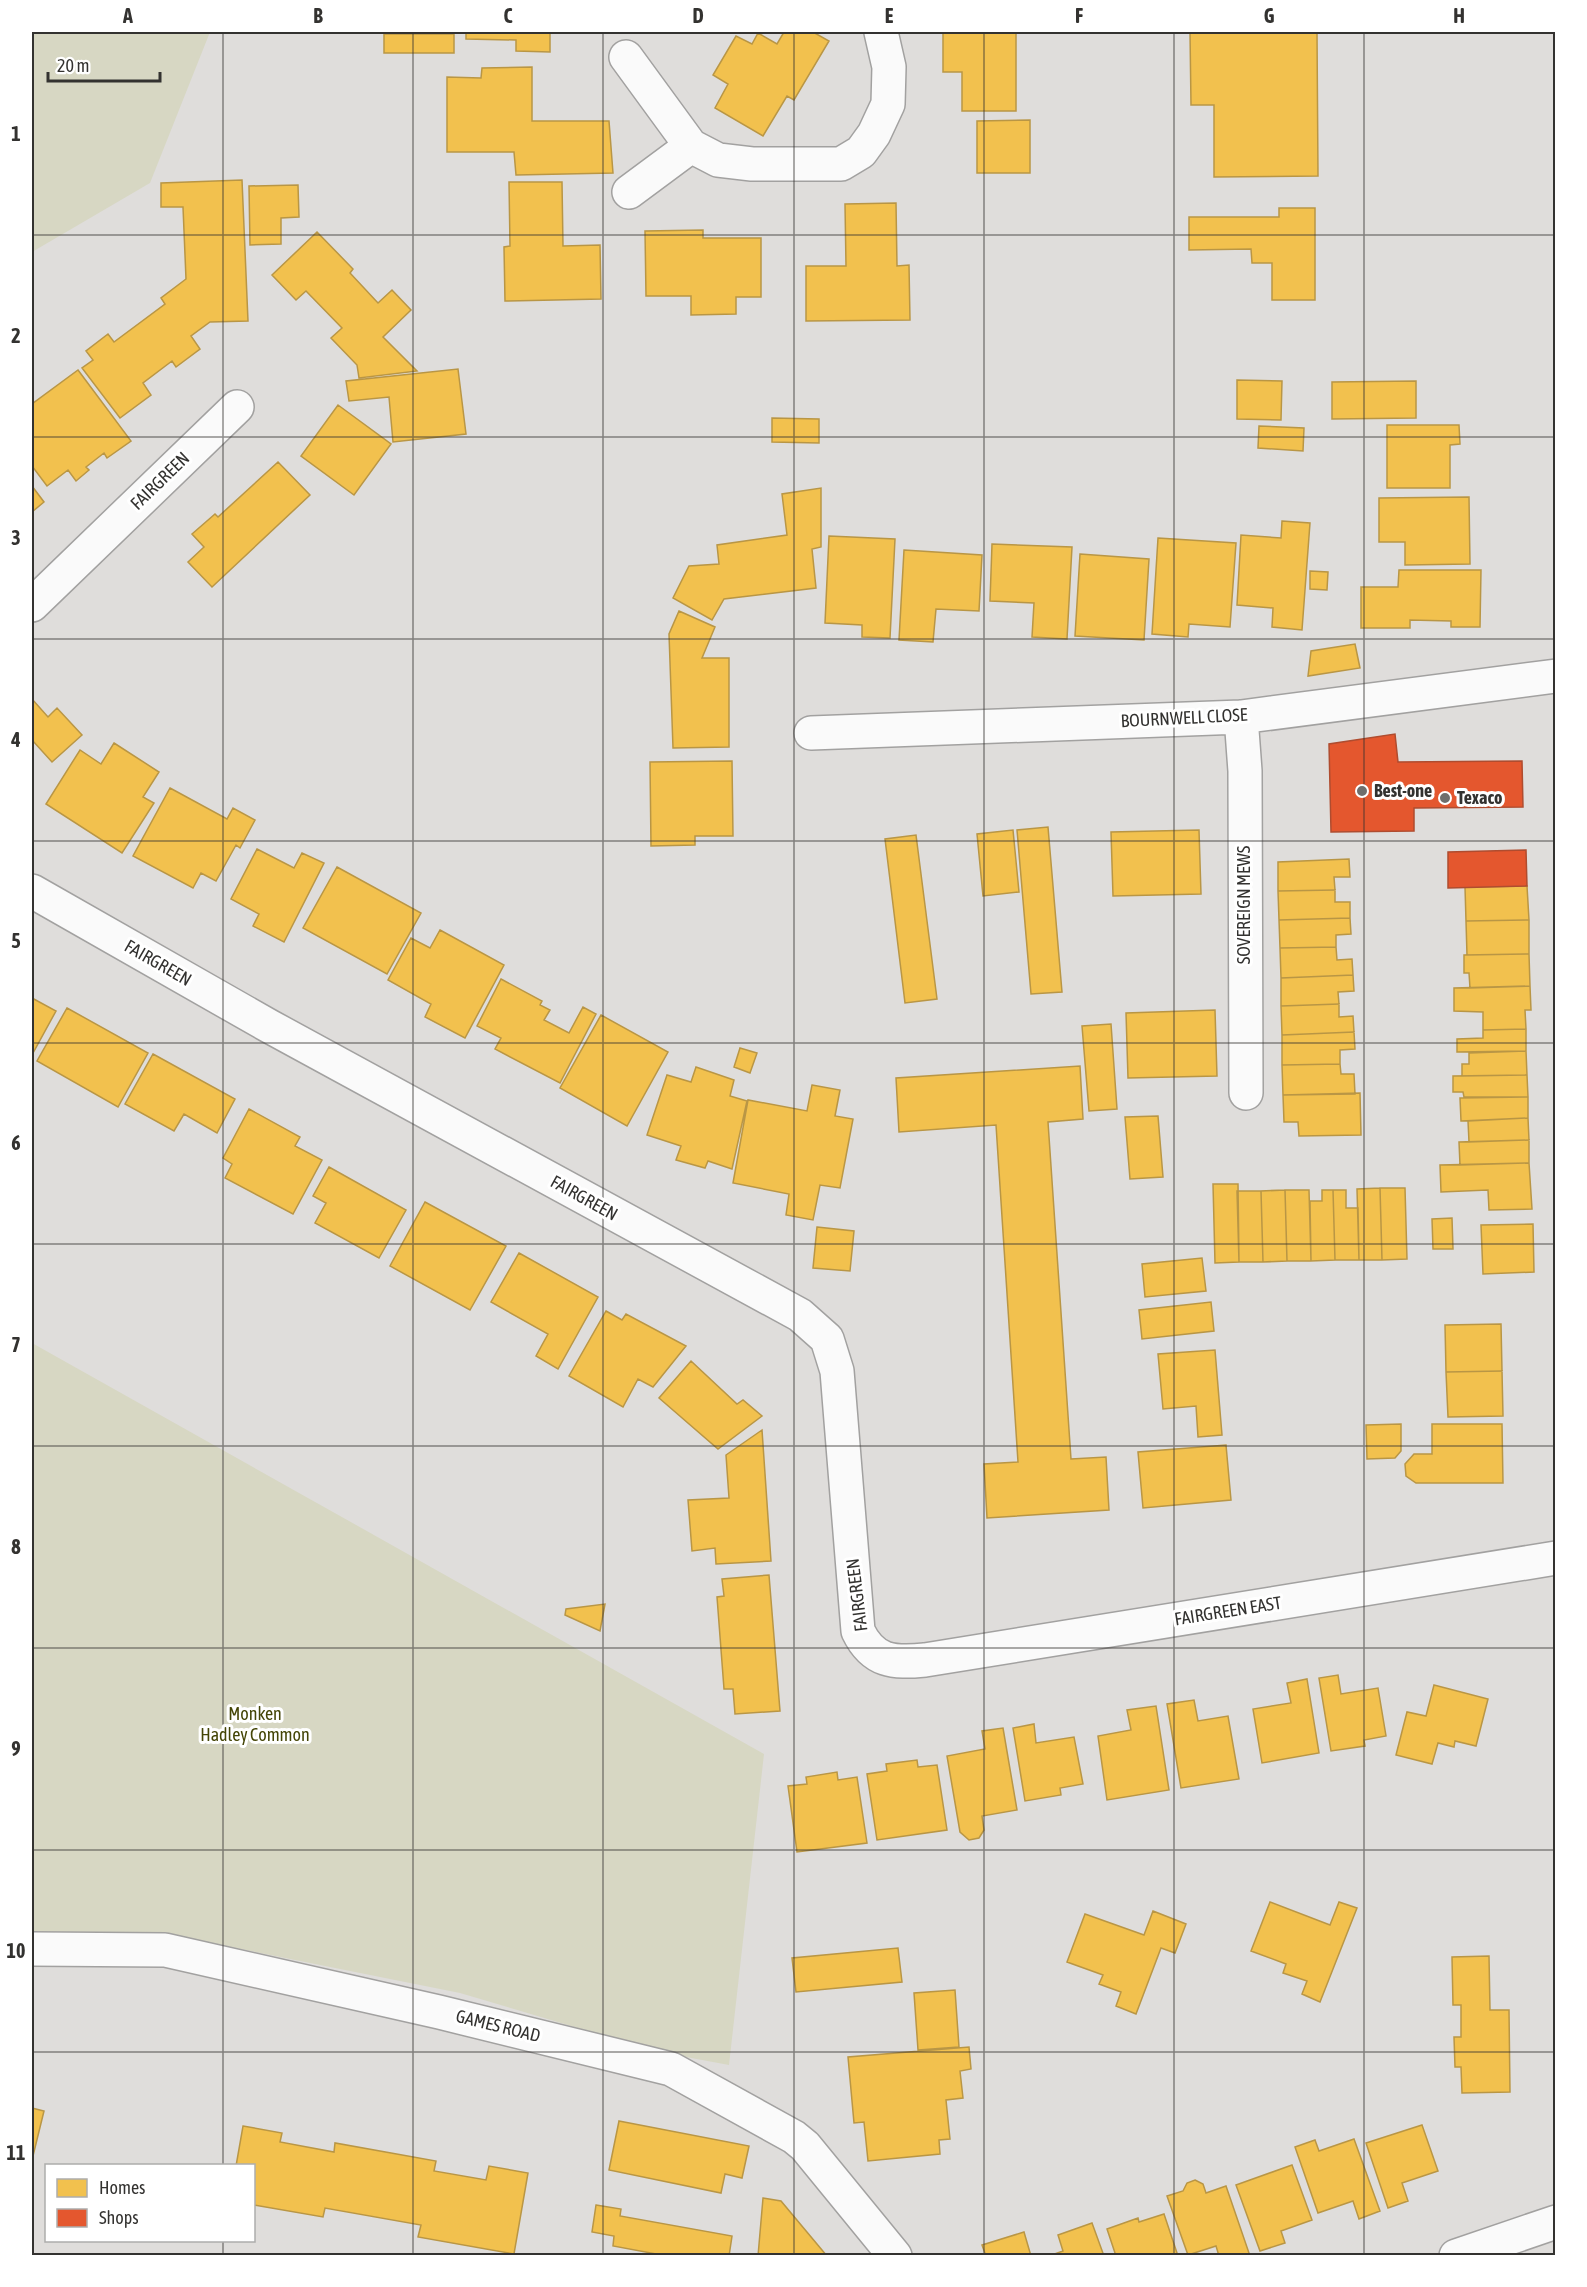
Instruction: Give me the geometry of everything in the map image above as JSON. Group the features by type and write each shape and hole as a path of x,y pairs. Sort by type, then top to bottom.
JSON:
{"street":[{"path":"626,57 691,146 718,159 752,164 841,164 861,152 874,134 888,104 889,68 884,35 881,32"},
{"path":"629,192 691,146"},
{"name":"FAIRGREEN","path":"32,605 237,407"},
{"name":"BOURNWELL CLOSE","path":"811,733 1241,717 1556,676"},
{"name":"SOVEREIGN MEWS","path":"1241,717 1245,771 1246,1093"},
{"name":"FAIRGREEN","path":"32,891 269,1026 800,1316 827,1339 837,1371 858,1631 865,1646 878,1656 900,1663"},
{"name":"FAIRGREEN EAST","path":"900,1663 1556,1558"},
{"name":"GAMES ROAD","path":"32,1949 165,1950 440,2012 671,2068 794,2137 805,2146 895,2256"},
{"path":"1456,2256 1556,2222"}],"green space":[{"path":"32,32 210,32 150,183 32,252"},
{"name":"Monken Hadley Common","path":"32,1343 764,1754 729,2065 659,2052 460,1993 166,1934 32,1933"}],"building: Homes":[{"path":"466,32 550,32 550,52 516,51 516,40 466,39"},
{"path":"784,32 813,32 829,41 794,100 787,96 763,136 715,108 728,84 713,75 736,36 752,44 758,33 777,44"},
{"path":"943,32 1016,32 1016,111 962,111 962,72 943,72"},
{"path":"1190,32 1317,32 1318,176 1214,177 1214,105 1191,105"},
{"path":"384,34 454,34 454,53 384,53"},
{"path":"532,67 532,121 609,121 613,173 516,175 514,152 447,152 447,77 481,78 482,68"},
{"path":"1030,120 1030,173 977,173 977,121"},
{"path":"242,180 248,321 210,322 191,336 200,349 176,367 172,361 143,383 151,395 120,418 82,368 93,360 86,351 108,334 114,342 165,304 161,298 186,279 183,207 161,207 161,183"},
{"path":"509,182 562,182 563,246 600,245 601,299 505,301 504,247 510,246"},
{"path":"298,185 299,217 281,218 281,244 250,245 249,186"},
{"path":"896,203 897,266 909,265 910,320 806,321 806,266 846,266 845,204"},
{"path":"1279,208 1315,208 1315,300 1272,300 1272,263 1252,263 1251,249 1189,250 1189,217 1279,217"},
{"path":"703,230 703,238 761,238 761,297 736,297 736,314 691,315 691,296 646,296 645,231"},
{"path":"317,232 353,269 350,273 378,303 392,290 411,310 383,337 417,371 359,378 357,365 331,338 342,328 306,291 296,300 272,275"},
{"path":"458,369 466,434 393,442 389,397 349,401 346,381"},
{"path":"78,370 131,441 107,458 104,453 86,467 89,470 76,481 68,470 47,486 32,466 32,404"},
{"path":"1237,380 1282,381 1281,420 1237,419"},
{"path":"1416,381 1416,418 1332,419 1332,382"},
{"path":"338,405 391,444 354,495 301,456"},
{"path":"772,418 819,419 819,443 772,442"},
{"path":"1387,425 1459,425 1460,444 1450,445 1450,488 1387,488"},
{"path":"1259,426 1304,428 1303,451 1258,448"},
{"path":"278,462 310,495 212,587 188,562 204,547 192,534 215,514 218,517"},
{"path":"32,486 44,502 32,512"},
{"path":"821,488 821,547 812,549 816,588 724,599 712,620 673,598 689,566 719,564 717,545 787,535 782,494"},
{"path":"1469,497 1470,564 1405,565 1405,542 1379,542 1379,498"},
{"path":"1282,521 1310,523 1302,630 1272,627 1273,608 1237,605 1241,535 1281,538"},
{"path":"829,536 895,539 890,638 862,637 862,625 825,623"},
{"path":"1158,538 1236,543 1230,627 1189,624 1188,637 1152,634"},
{"path":"992,544 1072,547 1067,639 1032,637 1034,603 990,601"},
{"path":"904,550 982,555 979,611 936,609 933,642 899,640"},
{"path":"1080,554 1149,559 1144,640 1075,636"},
{"path":"1399,570 1481,570 1480,627 1451,627 1451,621 1410,620 1410,628 1361,628 1361,587 1398,587"},
{"path":"1310,571 1328,572 1327,590 1310,589"},
{"path":"679,611 715,627 702,658 729,658 729,747 673,748 669,634"},
{"path":"1355,644 1360,668 1308,676 1311,651"},
{"path":"32,699 48,717 57,708 82,735 52,762 32,740"},
{"path":"114,743 159,772 143,797 154,803 122,853 46,804 80,750 101,764"},
{"path":"732,761 733,836 695,836 695,845 651,846 650,762"},
{"path":"170,788 227,819 233,808 255,820 240,848 236,845 216,881 201,873 193,888 133,856"},
{"path":"1048,827 1062,992 1031,994 1017,830"},
{"path":"1013,830 1019,892 983,896 977,834"},
{"path":"1199,830 1201,894 1113,896 1111,832"},
{"path":"916,835 937,999 905,1003 885,839"},
{"path":"257,849 294,868 302,853 324,863 284,942 253,926 259,914 231,899"},
{"path":"1349,859 1350,877 1334,877 1335,890 1278,891 1278,862"},
{"path":"337,867 421,913 387,974 303,928"},
{"path":"1527,886 1529,920 1466,921 1465,887"},
{"path":"1335,890 1335,902 1350,902 1350,918 1279,920 1278,891"},
{"path":"1350,918 1351,934 1336,935 1336,947 1280,948 1279,920"},
{"path":"1529,920 1529,954 1467,955 1466,921"},
{"path":"440,930 504,965 465,1038 425,1017 431,1004 388,980 411,938 430,948"},
{"path":"1336,947 1337,960 1352,959 1353,975 1281,978 1280,948"},
{"path":"1529,954 1530,986 1470,988 1469,973 1464,973 1464,955"},
{"path":"1353,975 1354,991 1338,992 1339,1004 1281,1006 1281,978"},
{"path":"501,979 542,1001 540,1005 550,1010 544,1020 569,1033 583,1007 596,1014 560,1083 495,1049 501,1038 477,1026"},
{"path":"1530,986 1531,1010 1525,1010 1526,1029 1483,1030 1483,1012 1454,1011 1454,988"},
{"path":"32,998 56,1011 33,1053 32,1052"},
{"path":"1339,1004 1339,1017 1353,1016 1354,1032 1282,1035 1281,1006"},
{"path":"67,1008 148,1053 118,1107 37,1061"},
{"path":"1215,1010 1217,1076 1128,1078 1126,1013"},
{"path":"601,1015 668,1052 627,1126 560,1088"},
{"path":"1111,1024 1117,1109 1089,1111 1082,1026"},
{"path":"1526,1029 1526,1051 1457,1052 1457,1039 1483,1038 1483,1030"},
{"path":"1354,1032 1355,1049 1340,1050 1340,1064 1282,1065 1282,1035"},
{"path":"740,1048 757,1053 750,1073 734,1067"},
{"path":"1526,1051 1527,1075 1462,1076 1462,1064 1469,1064 1469,1053"},
{"path":"153,1054 235,1099 217,1133 184,1114 174,1131 125,1104"},
{"path":"1340,1064 1341,1074 1354,1074 1355,1094 1283,1095 1282,1065"},
{"path":"1080,1066 1083,1119 1048,1122 1071,1459 1106,1457 1109,1510 987,1518 984,1464 1018,1462 996,1125 899,1132 896,1078"},
{"path":"696,1067 734,1080 730,1096 747,1101 732,1169 708,1161 705,1168 676,1160 681,1146 647,1135 667,1075 691,1082"},
{"path":"1527,1075 1528,1097 1464,1097 1463,1092 1453,1092 1453,1076"},
{"path":"812,1085 840,1090 835,1116 853,1119 840,1188 820,1185 813,1220 786,1215 789,1194 733,1183 748,1100 807,1111"},
{"path":"1360,1093 1361,1135 1299,1136 1298,1122 1284,1122 1283,1095"},
{"path":"1528,1097 1528,1118 1461,1121 1460,1098"},
{"path":"249,1109 300,1137 295,1146 322,1160 293,1214 225,1178 232,1164 223,1158"},
{"path":"1158,1116 1163,1177 1130,1179 1125,1117"},
{"path":"1528,1118 1529,1140 1469,1142 1468,1121"},
{"path":"1529,1140 1529,1163 1460,1165 1459,1142"},
{"path":"1529,1163 1532,1209 1489,1210 1488,1190 1441,1192 1440,1165"},
{"path":"329,1167 406,1210 379,1258 315,1223 326,1203 313,1196"},
{"path":"1213,1184 1238,1184 1239,1262 1215,1263"},
{"path":"1380,1188 1382,1260 1359,1260 1357,1189"},
{"path":"1380,1188 1405,1188 1407,1259 1382,1260"},
{"path":"1285,1190 1287,1261 1263,1262 1261,1191"},
{"path":"1285,1190 1309,1190 1311,1261 1287,1261"},
{"path":"1322,1190 1333,1190 1335,1260 1311,1261 1310,1201 1322,1201"},
{"path":"1333,1190 1346,1190 1346,1208 1358,1208 1359,1260 1335,1260"},
{"path":"1237,1191 1261,1191 1263,1262 1239,1262"},
{"path":"425,1202 506,1246 470,1310 390,1266"},
{"path":"1452,1218 1453,1249 1433,1249 1432,1219"},
{"path":"1533,1224 1534,1272 1483,1274 1481,1225"},
{"path":"817,1227 854,1231 850,1271 813,1268"},
{"path":"519,1253 598,1297 558,1369 536,1356 548,1334 491,1302"},
{"path":"1202,1258 1206,1291 1145,1297 1142,1264"},
{"path":"1211,1302 1214,1331 1142,1339 1139,1310"},
{"path":"606,1311 622,1320 626,1314 686,1346 653,1387 638,1379 623,1407 569,1376"},
{"path":"1501,1324 1502,1371 1446,1372 1445,1325"},
{"path":"1215,1350 1222,1435 1198,1437 1196,1406 1163,1409 1158,1354"},
{"path":"691,1361 737,1404 743,1400 762,1416 718,1449 659,1398"},
{"path":"1502,1371 1503,1416 1448,1417 1446,1372"},
{"path":"1401,1424 1401,1451 1395,1458 1367,1459 1366,1425"},
{"path":"1432,1424 1502,1424 1503,1483 1416,1483 1406,1476 1405,1464 1414,1454 1432,1454"},
{"path":"762,1430 771,1561 716,1564 715,1548 692,1551 688,1500 729,1498 726,1455"},
{"path":"1226,1445 1231,1500 1143,1508 1138,1452"},
{"path":"769,1575 780,1711 735,1714 733,1689 724,1689 717,1597 724,1596 722,1579"},
{"path":"605,1604 600,1631 565,1615 566,1609"},
{"path":"1338,1675 1341,1694 1378,1688 1386,1736 1364,1740 1365,1746 1331,1751 1319,1678"},
{"path":"1307,1679 1319,1753 1262,1763 1253,1709 1291,1703 1287,1683"},
{"path":"1434,1685 1488,1699 1476,1746 1455,1741 1454,1747 1438,1743 1432,1764 1396,1755 1407,1712 1426,1716"},
{"path":"1194,1700 1198,1721 1228,1716 1239,1779 1181,1788 1167,1704"},
{"path":"1156,1706 1169,1790 1107,1800 1098,1736 1131,1730 1127,1710"},
{"path":"1034,1724 1036,1743 1074,1737 1083,1784 1060,1788 1061,1795 1025,1801 1013,1728"},
{"path":"1003,1728 1017,1810 982,1816 984,1830 979,1838 969,1840 960,1832 947,1756 985,1749 982,1731"},
{"path":"917,1760 918,1767 937,1765 947,1830 877,1840 867,1774 887,1771 886,1764"},
{"path":"837,1772 838,1780 857,1777 867,1843 797,1852 788,1786 807,1784 806,1777"},
{"path":"1270,1902 1330,1925 1339,1902 1357,1908 1320,2002 1302,1994 1307,1981 1283,1973 1286,1964 1251,1951"},
{"path":"1153,1911 1186,1924 1175,1953 1161,1948 1136,2014 1116,2006 1121,1992 1099,1984 1103,1975 1067,1962 1085,1914 1144,1935"},
{"path":"898,1948 902,1982 796,1992 792,1958"},
{"path":"1489,1956 1490,2010 1509,2010 1510,2092 1462,2093 1461,2067 1455,2067 1454,2037 1461,2037 1461,2005 1453,2005 1452,1957"},
{"path":"955,1990 959,2047 918,2050 914,1993"},
{"path":"969,2047 971,2069 960,2071 963,2098 946,2100 950,2139 939,2140 940,2154 868,2161 864,2122 854,2123 848,2057"},
{"path":"32,2108 44,2111 32,2160"},
{"path":"619,2121 749,2146 742,2178 725,2174 721,2193 609,2170"},
{"path":"1422,2125 1438,2171 1402,2183 1408,2201 1388,2208 1366,2143"},
{"path":"243,2126 282,2133 280,2142 334,2152 335,2143 436,2161 434,2171 486,2180 489,2166 528,2173 514,2254 418,2237 421,2225 325,2208 323,2217 255,2205 255,2164 236,2164"},
{"path":"1354,2139 1380,2211 1359,2219 1353,2201 1318,2213 1295,2147 1315,2140 1319,2151"},
{"path":"1292,2165 1312,2220 1281,2231 1285,2243 1260,2251 1236,2185"},
{"path":"1195,2180 1203,2184 1206,2193 1226,2186 1250,2256 1219,2256 1216,2246 1188,2255 1167,2196 1183,2191 1187,2183"},
{"path":"763,2198 781,2201 827,2256 758,2256"},
{"path":"596,2205 621,2209 620,2216 732,2236 729,2256 667,2256 613,2246 614,2236 592,2232"},
{"path":"1164,2214 1178,2256 1116,2256 1107,2229 1138,2218 1139,2222"},
{"path":"1092,2223 1104,2256 1049,2256 1063,2251 1058,2235"},
{"path":"1024,2232 1031,2256 986,2256 982,2245"}],"building: Shops":[{"path":"1395,734 1398,762 1522,761 1523,807 1414,808 1414,831 1331,832 1329,744"},
{"path":"1526,850 1527,886 1448,888 1448,852"}],"place":[{"name":"Best-one","path":"1362,791"},
{"name":"Texaco","path":"1445,798"}]}
